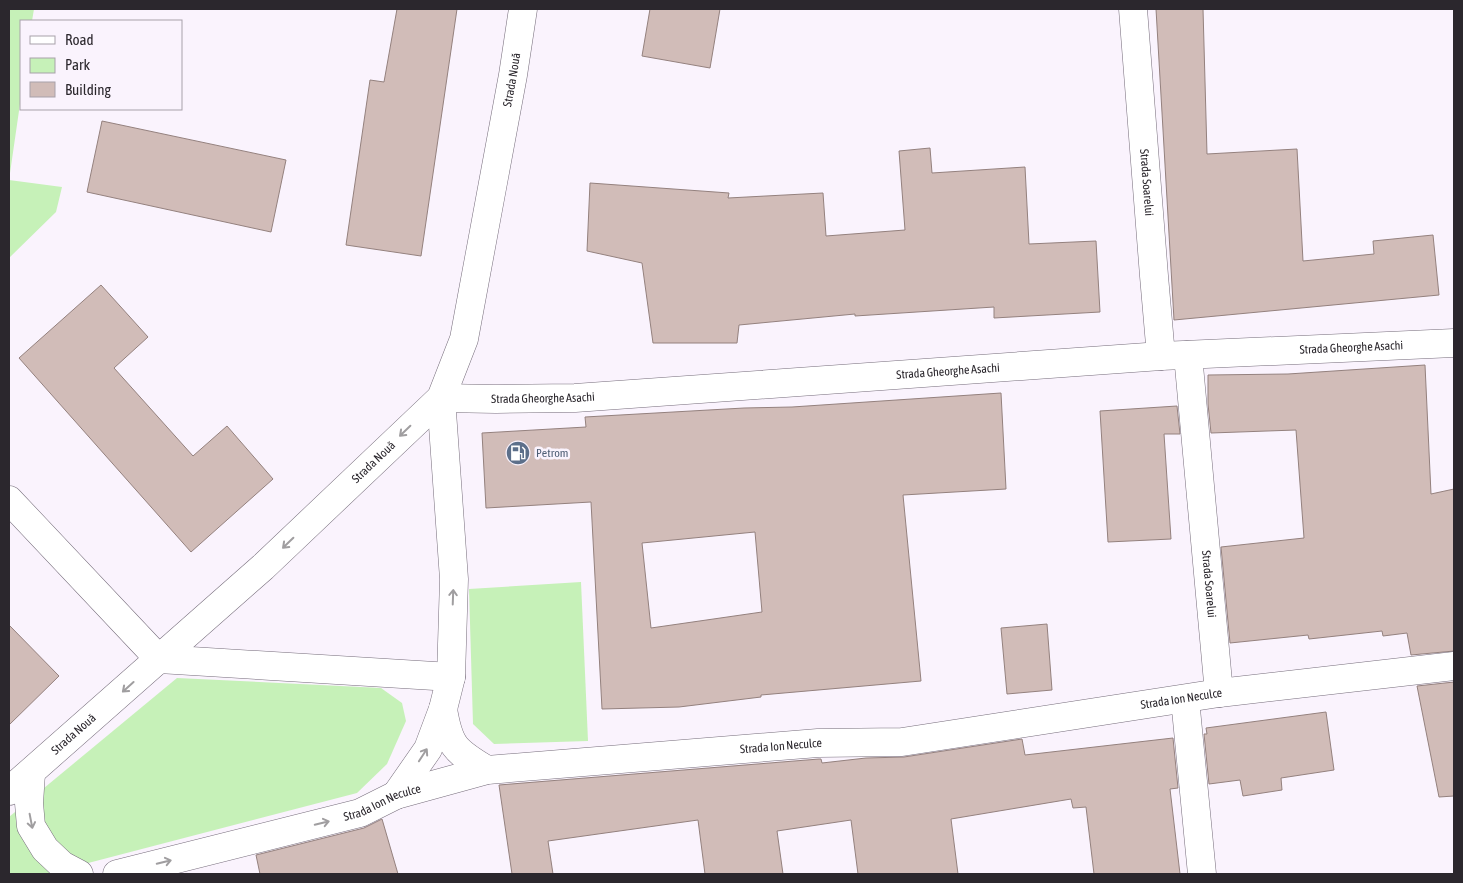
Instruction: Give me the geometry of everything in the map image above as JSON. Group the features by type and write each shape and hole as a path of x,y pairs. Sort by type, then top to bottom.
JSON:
{"street":[{"name":"Strada Nouă","path":"9,791 263,567 441,398 464,340 513,75 523,9"},
{"name":"Strada Soarelui","path":"1134,9 1153,267 1175,355 1219,693"},
{"name":"Strada Gheorghe Asachi","path":"441,398 496,400 575,398 1175,355 1454,343"},
{"path":"396,795 428,749 443,709 451,677 454,579 441,398"},
{"path":"9,500 159,659 451,677"},
{"name":"Strada Ion Neculce","path":"117,874 360,813 396,795 487,770 818,743 902,742 1219,693 1454,666"},
{"path":"1185,698 1202,874"},
{"path":"443,709 451,740 465,757 487,770"},
{"path":"31,773 29,803 31,826 46,849 62,865 79,874"}],"green space":[{"path":"9,9 34,9 32,20 20,20 20,104 9,180"},
{"path":"9,180 62,187 56,212 9,258"},
{"path":"581,582 588,741 494,744 473,724 469,589"},
{"path":"177,678 381,688 402,703 406,721 387,764 357,793 46,874 9,874 9,817"}],"building":[{"path":"397,9 457,9 421,256 346,245 370,80 384,82"},
{"path":"650,9 720,9 710,68 642,56"},
{"path":"1156,9 1203,9 1207,154 1297,149 1303,261 1374,254 1373,241 1433,235 1439,295 1174,320"},
{"path":"102,121 286,160 271,232 87,192"},
{"path":"930,148 932,173 1025,167 1029,244 1096,241 1100,312 994,318 994,307 855,316 855,314 739,325 737,343 653,343 642,263 587,251 590,183 729,193 728,198 823,193 826,236 905,230 899,151"},
{"path":"101,285 148,337 114,368 193,456 227,426 273,479 191,552 19,358"},
{"path":"1425,365 1431,494 1454,489 1454,651 1411,655 1407,633 1383,636 1382,631 1309,639 1308,635 1230,643 1221,547 1304,538 1296,430 1211,433 1208,375 1288,374"},
{"path":"1001,393 1006,489 903,495 921,681 761,695 761,697 679,707 602,709 591,502 486,508 482,433 586,427 585,417 792,407","holes":["755,532 762,612 651,628 642,543"]},
{"path":"1177,406 1180,434 1164,434 1171,539 1108,542 1100,411"},
{"path":"1047,624 1052,690 1007,694 1001,628"},
{"path":"9,625 59,676 9,725"},
{"path":"1454,682 1454,796 1439,797 1417,686"},
{"path":"1326,712 1334,770 1281,778 1282,790 1243,796 1240,780 1209,784 1204,734 1207,734 1206,728"},
{"path":"1173,738 1178,788 1170,789 1180,874 1094,874 1086,807 1073,808 1071,799 951,819 958,874 858,874 851,820 777,831 783,874 705,874 698,820 548,841 553,874 512,874 499,785 819,759 821,759 822,763 866,758 904,757 1022,739 1025,755"},
{"path":"382,819 398,874 260,874 256,855 364,828"}],"place":[{"name":"Petrom","path":"518,453"}]}
